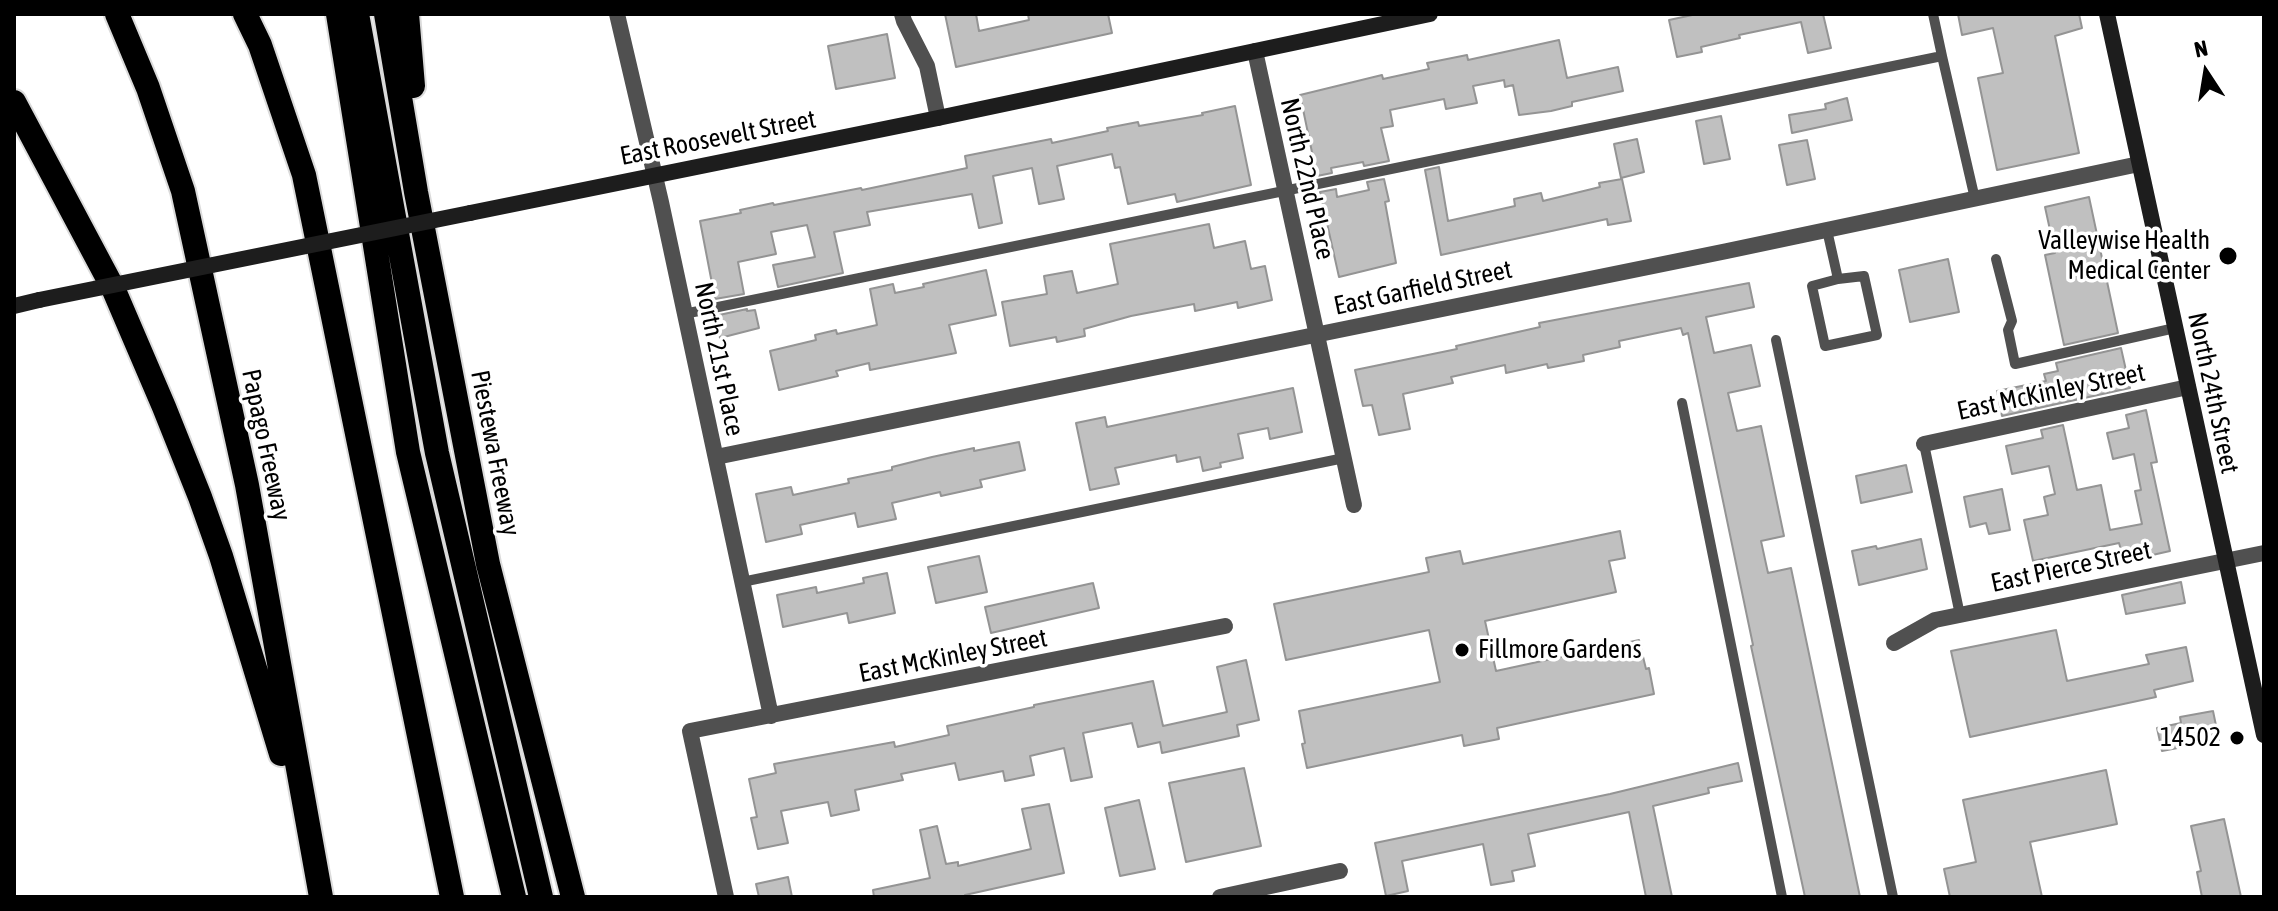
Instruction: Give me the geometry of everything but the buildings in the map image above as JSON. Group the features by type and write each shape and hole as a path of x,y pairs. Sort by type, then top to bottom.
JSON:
{"highway":[{"name":"Papago Freeway","path":"117,14 148,88 183,191 247,485 321,897"},
{"path":"245,14 260,45 304,175 452,897"},
{"path":"338,14 408,452 514,897"},
{"path":"357,14 437,453 541,897"},
{"name":"Piestewa Freeway","path":"386,14 416,192 488,564 573,897"},
{"path":"407,14 414,88 416,192"},
{"path":"14,102 113,288 200,497 253,657 315,871"}],"street":[{"name":"North 21st Place","path":"617,14 771,716"},
{"path":"902,14 927,66 938,118"},
{"name":"East Roosevelt Street","path":"14,306 938,118 1402,17 1430,14"},
{"name":"North 24th Street","path":"2107,14 2264,735"},
{"name":"North 22nd Place","path":"1255,51 1354,505"},
{"name":"East Garfield Street","path":"716,457 2139,164"},
{"name":"East McKinley Street","path":"1924,444 2188,387"},
{"name":"East Pierce Street","path":"1894,643 1935,620 2264,553"},
{"name":"East McKinley Street","path":"726,897 690,731 1225,626"},
{"path":"1220,897 1340,871"}],"lane":[{"path":"1933,14 1975,199"},
{"path":"684,314 1942,56"},
{"path":"1827,230 1838,279"},
{"path":"1996,259 2012,321 2008,330 2015,364 2175,328"},
{"path":"1864,276 1877,335 1825,346 1812,286 1838,279 1864,276"},
{"path":"1776,340 1893,897"},
{"path":"1682,403 1782,897"},
{"path":"1924,444 1960,615"},
{"path":"742,582 1344,458"}],"place":[{"name":"Valleywise Health Medical Center","path":"2228,256"},
{"name":"Fillmore Gardens","path":"1462,650"},
{"name":"14502","path":"2237,738"}]}
